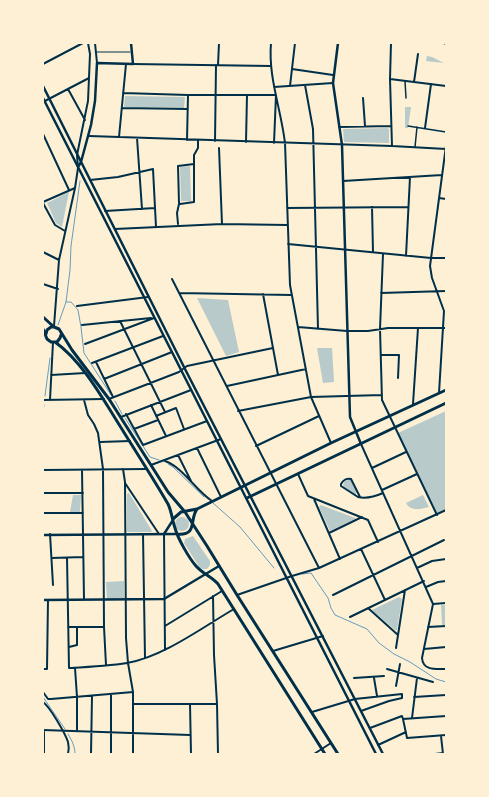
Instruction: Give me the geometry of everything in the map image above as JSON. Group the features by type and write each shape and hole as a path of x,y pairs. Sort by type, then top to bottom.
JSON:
{"main road":[{"path":"43,317 54,327 59,329 61,334 109,398 168,492 193,524 338,754"},
{"path":"46,334 47,330 54,327"},
{"path":"43,329 47,339 54,342 64,350 85,373 104,399 168,504 177,534 194,564 212,578 222,591 325,754"},
{"path":"54,342 59,340 61,334"},
{"path":"173,519 178,514 197,509 331,443 446,390"},
{"path":"246,498 446,403"},
{"path":"177,534 183,535 189,532 192,528 193,516 197,509"}],"street":[{"path":"43,64 83,43"},
{"path":"54,327 59,260 75,188 78,168 77,155 88,101 90,54 88,43"},
{"path":"78,168 88,136 95,101 97,52 95,43"},
{"path":"131,43 133,64"},
{"path":"215,141 219,43"},
{"path":"271,43 271,66 274,87 283,123 285,143 287,225 291,295 311,397 331,443"},
{"path":"290,86 295,43"},
{"path":"338,43 333,82 342,145 350,421 424,581 433,604 422,663 433,669 446,669"},
{"path":"391,43 390,79 392,146"},
{"path":"414,82 418,54"},
{"path":"97,63 271,66"},
{"path":"118,137 126,64"},
{"path":"292,69 333,75"},
{"path":"89,78 44,101 288,578 376,754"},
{"path":"390,79 446,86"},
{"path":"405,81 406,98"},
{"path":"274,87 333,82"},
{"path":"305,84 313,129 318,329"},
{"path":"425,128 431,84"},
{"path":"43,86 184,368 383,754"},
{"path":"68,89 85,121"},
{"path":"124,92 188,95 276,95"},
{"path":"187,140 188,95"},
{"path":"246,142 247,95"},
{"path":"274,143 276,95"},
{"path":"363,98 365,126"},
{"path":"122,108 187,110"},
{"path":"339,127 392,126"},
{"path":"408,126 446,132"},
{"path":"415,147 417,127"},
{"path":"43,134 69,190"},
{"path":"88,136 274,143 446,147 431,258 431,273 444,311 439,393"},
{"path":"136,138 142,209"},
{"path":"179,203 194,202 194,155 198,148 198,140"},
{"path":"219,148 222,224"},
{"path":"178,224 178,166 179,164 194,164"},
{"path":"90,180 118,178 152,169 154,170 156,227"},
{"path":"343,181 442,176"},
{"path":"406,256 410,177"},
{"path":"65,231 55,225 43,203 75,188"},
{"path":"439,198 446,199"},
{"path":"372,207 373,253"},
{"path":"287,208 408,207"},
{"path":"105,211 155,208"},
{"path":"114,229 222,224 287,225"},
{"path":"288,244 406,256 446,258"},
{"path":"43,252 59,260"},
{"path":"384,254 380,329 383,403 437,515"},
{"path":"172,279 319,568"},
{"path":"43,284 58,289"},
{"path":"381,293 446,291"},
{"path":"179,292 291,295"},
{"path":"263,294 278,375"},
{"path":"77,306 144,299 148,297"},
{"path":"82,325 154,318"},
{"path":"85,344 154,318"},
{"path":"120,322 165,412"},
{"path":"298,328 347,331 446,328"},
{"path":"413,406 418,328"},
{"path":"92,363 163,336"},
{"path":"50,400 54,342"},
{"path":"109,398 179,372 187,366 273,348"},
{"path":"104,378 172,352"},
{"path":"381,355 399,355 398,378"},
{"path":"96,362 113,397"},
{"path":"226,387 306,369"},
{"path":"51,375 85,373"},
{"path":"121,417 191,390"},
{"path":"238,411 311,397 382,395"},
{"path":"43,400 104,399"},
{"path":"84,400 88,415 97,429 103,469 104,627 106,665"},
{"path":"150,405 166,436"},
{"path":"156,416 176,408 184,429"},
{"path":"126,414 143,445 207,420"},
{"path":"256,446 319,416"},
{"path":"134,429 158,420"},
{"path":"151,465 221,439"},
{"path":"100,442 130,441"},
{"path":"197,448 222,497"},
{"path":"372,468 406,452"},
{"path":"178,455 192,484"},
{"path":"164,460 175,466 203,495 212,501"},
{"path":"43,470 147,468"},
{"path":"123,469 125,482 124,534 128,663 133,692 133,754"},
{"path":"82,470 84,599"},
{"path":"298,474 308,496 368,520 378,542"},
{"path":"382,490 417,474"},
{"path":"360,497 351,479 342,481 341,486 360,497 374,497 383,493"},
{"path":"125,482 159,534"},
{"path":"43,493 83,493"},
{"path":"313,498 340,559"},
{"path":"237,595 319,568 446,511"},
{"path":"43,513 83,513"},
{"path":"329,533 362,517"},
{"path":"165,650 164,534 173,519"},
{"path":"50,534 53,585"},
{"path":"143,534 145,658"},
{"path":"43,535 177,534"},
{"path":"333,594 444,540"},
{"path":"361,549 385,600"},
{"path":"52,558 83,557"},
{"path":"67,558 69,668 128,663 145,658 165,650 234,609"},
{"path":"417,568 432,560 446,559"},
{"path":"43,600 164,599 219,566"},
{"path":"350,617 424,581"},
{"path":"426,587 438,582 446,581"},
{"path":"396,648 405,590"},
{"path":"165,626 222,591"},
{"path":"213,596 218,754"},
{"path":"43,669 47,669 48,600"},
{"path":"433,604 446,603"},
{"path":"368,608 398,635"},
{"path":"428,627 446,626"},
{"path":"68,627 104,627"},
{"path":"68,647 77,645 77,627"},
{"path":"272,651 318,639 323,636"},
{"path":"424,649 446,647"},
{"path":"396,686 400,664"},
{"path":"75,668 78,698 77,731"},
{"path":"388,669 433,682"},
{"path":"354,678 384,676"},
{"path":"374,677 377,696"},
{"path":"412,718 417,678"},
{"path":"43,692 48,699 51,700 133,692"},
{"path":"111,694 111,754"},
{"path":"312,712 355,699 402,694 403,696 402,698 361,711"},
{"path":"414,697 446,695"},
{"path":"91,754 92,696"},
{"path":"43,702 65,730 69,747 68,754"},
{"path":"133,704 217,704"},
{"path":"190,704 191,754"},
{"path":"370,728 402,716 403,719 446,716"},
{"path":"403,719 407,738 446,735"},
{"path":"44,754 44,730 190,735"},
{"path":"378,745 406,732"},
{"path":"435,754 443,754 441,736"},
{"path":"314,754 331,743"}],"lane":[{"path":"97,52 132,52"}],"shaded area":[{"path":"427,56 432,57 444,63 426,61"},
{"path":"125,96 185,97 184,108 124,107"},
{"path":"405,107 411,107 408,128 405,128"},
{"path":"343,129 389,129 389,143 344,142"},
{"path":"190,166 191,201 181,201 180,167"},
{"path":"69,192 62,227 56,223 47,203"},
{"path":"197,298 228,300 239,352 226,356"},
{"path":"317,348 332,348 334,382 323,383"},
{"path":"446,411 446,509 437,513 398,433"},
{"path":"351,480 357,493 355,495 343,486 344,482"},
{"path":"129,493 152,531 151,532 127,532 127,494"},
{"path":"73,495 81,495 80,512 70,512"},
{"path":"423,495 429,507 413,509 406,503"},
{"path":"321,505 355,519 330,531 319,507"},
{"path":"179,517 185,517 189,521 189,527 185,531 179,531 175,527 175,521"},
{"path":"193,536 210,561 210,565 207,569 200,568 184,543 185,539"},
{"path":"124,581 124,598 107,599 106,582"},
{"path":"399,597 402,599 397,630 395,630 372,610"},
{"path":"441,605 446,605 446,625 442,625"}],"waterway":[{"path":"58,325 66,302 71,246 80,181"},
{"path":"66,302 71,302 78,310 84,353 111,395"},
{"path":"45,396 50,358"},
{"path":"115,401 122,414"},
{"path":"43,411 44,405"},
{"path":"125,418 150,457 159,460"},
{"path":"168,464 204,497"},
{"path":"213,503 240,527 274,568"},
{"path":"302,574 311,573 328,598 335,615 367,629 379,643 394,654 410,662 436,679 446,682"},
{"path":"43,697 65,729"},
{"path":"68,734 74,746 75,754"}]}
